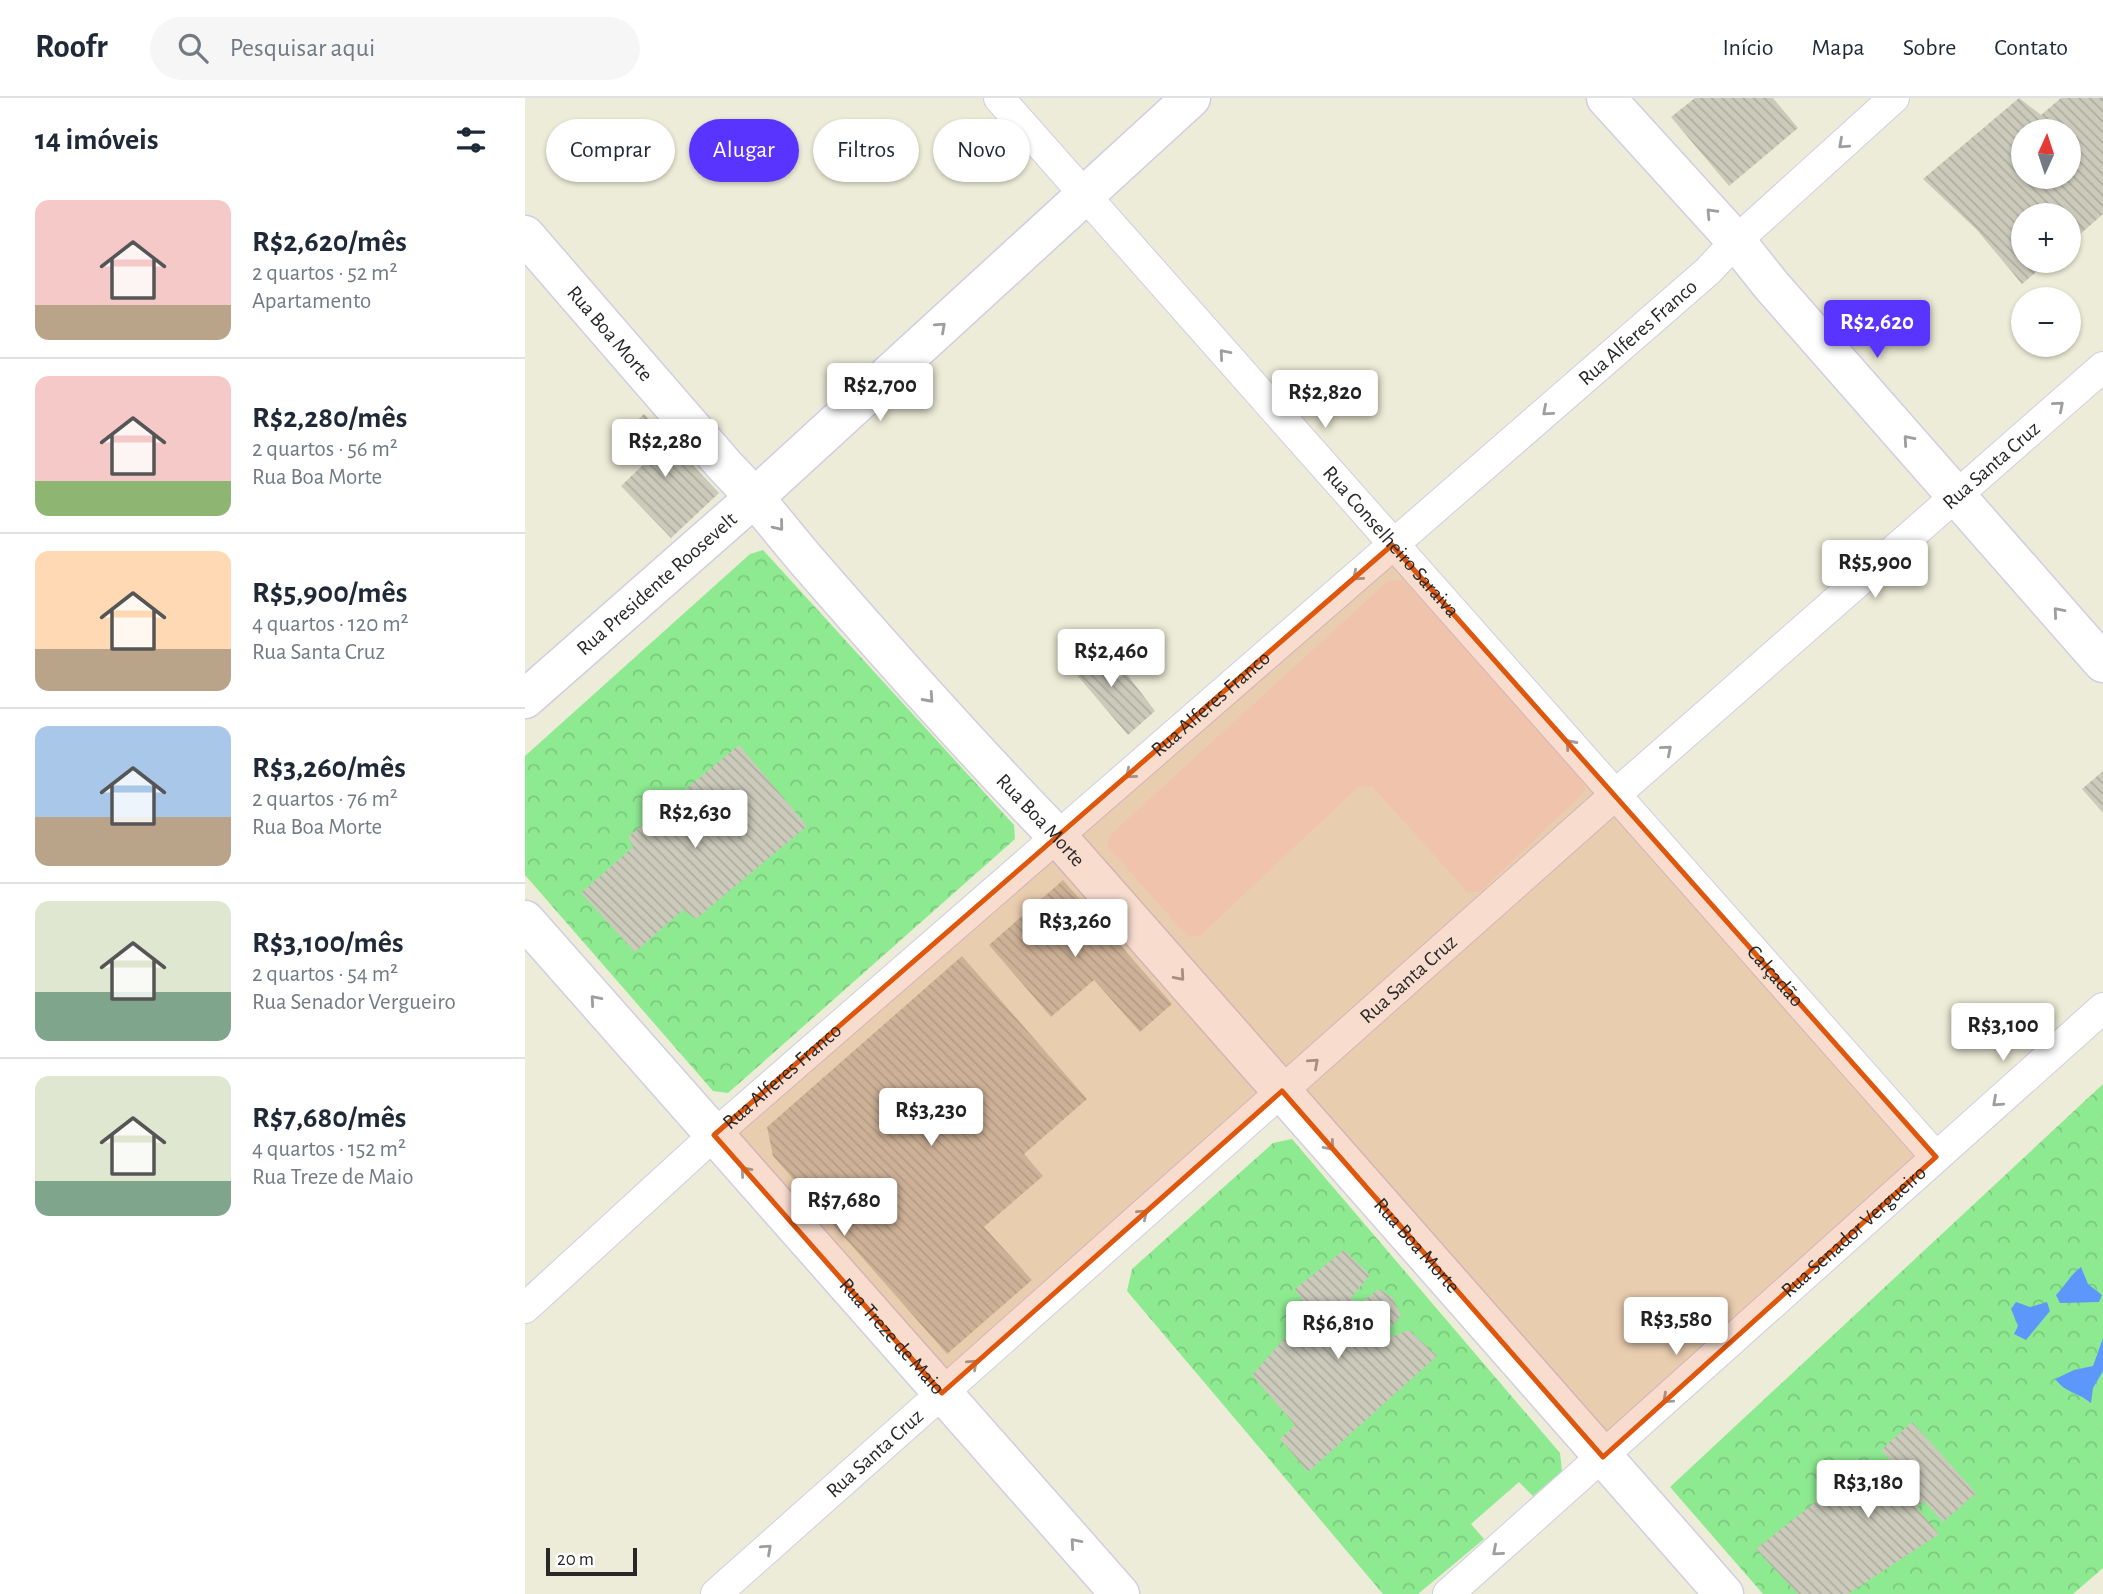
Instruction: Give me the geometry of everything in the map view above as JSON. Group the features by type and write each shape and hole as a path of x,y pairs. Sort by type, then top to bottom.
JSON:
{"street":[{"name":"Rua Conselheiro Saraiva","path":"999,98 1615,795"},
{"name":"Rua Presidente Roosevelt","path":"525,699 755,497 1191,98"},
{"path":"1605,98 1736,241 1771,285 2103,663"},
{"name":"Rua Alferes Franco","path":"525,1308 713,1135 1708,271 1736,241 1894,98"},
{"name":"Rua Boa Morte","path":"525,235 755,497 820,576 992,769 1058,838 1724,1594"},
{"name":"Rua Santa Cruz","path":"716,1594 1615,795 2103,367"},
{"name":"Calçadão","path":"1615,795 1936,1157"},
{"name":"Rua Treze de Maio","path":"525,920 1120,1594"},
{"name":"Rua Senador Vergueiro","path":"1448,1594 2103,1008"}],"highlighted area":[{"path":"1392,545 1936,1157 1603,1457 1282,1091 942,1393 714,1135"}],"shaded area":[{"path":"1403,580 1584,779 1585,791 1480,892 1467,892 1372,786 1358,787 1200,936 1188,937 1108,847 1109,836 1388,581"}],"green space":[{"path":"763,550 1014,825 1015,839 728,1093 713,1091 525,875 525,756 750,554"},
{"path":"2103,1084 2103,1568 2073,1594 1763,1594 1670,1487"},
{"path":"1292,1139 1560,1453 1562,1471 1533,1496 1519,1482 1471,1524 1484,1539 1418,1594 1383,1594 1127,1291 1132,1269 1273,1143"}],"water":[{"path":"2081,1267 2088,1284 2102,1295 2099,1302 2060,1303 2056,1295"},
{"path":"2016,1302 2030,1307 2047,1302 2050,1311 2026,1340 2014,1334 2018,1326 2011,1309"},
{"path":"2103,1338 2103,1371 2093,1388 2091,1403 2055,1379 2074,1370 2093,1366"}],"building":[{"path":"1695,98 1773,98 1798,128 1729,186 1671,117"},
{"path":"2019,98 2041,115 2061,98 2103,98 2103,214 2081,233 2081,203 2011,203 2011,271 1977,230 1923,179"},
{"path":"2013,273 2035,273 2022,284"},
{"path":"644,414 719,493 671,538 621,486 644,464 619,437"},
{"path":"1086,642 1119,678 1126,673 1155,711 1128,735 1065,661"},
{"path":"739,745 807,826 696,919 683,910 635,952 581,893 633,847 628,837"},
{"path":"2103,771 2103,813 2082,789"},
{"path":"1063,880 1172,1004 1140,1032 1094,980 1051,1017 989,945"},
{"path":"962,956 1087,1099 1024,1154 1043,1176 984,1227 1032,1280 947,1354 773,1156 767,1127"},
{"path":"1344,1250 1370,1275 1351,1298 1359,1304 1379,1289 1393,1298 1401,1316 1385,1333 1388,1338 1409,1330 1437,1356 1308,1472 1280,1439 1295,1425 1252,1375 1309,1311 1295,1289"},
{"path":"1912,1422 1976,1493 1943,1522 1924,1501 1917,1508 1939,1534 1848,1594 1798,1594 1756,1549 1866,1462 1888,1486 1902,1473 1881,1450"}]}
